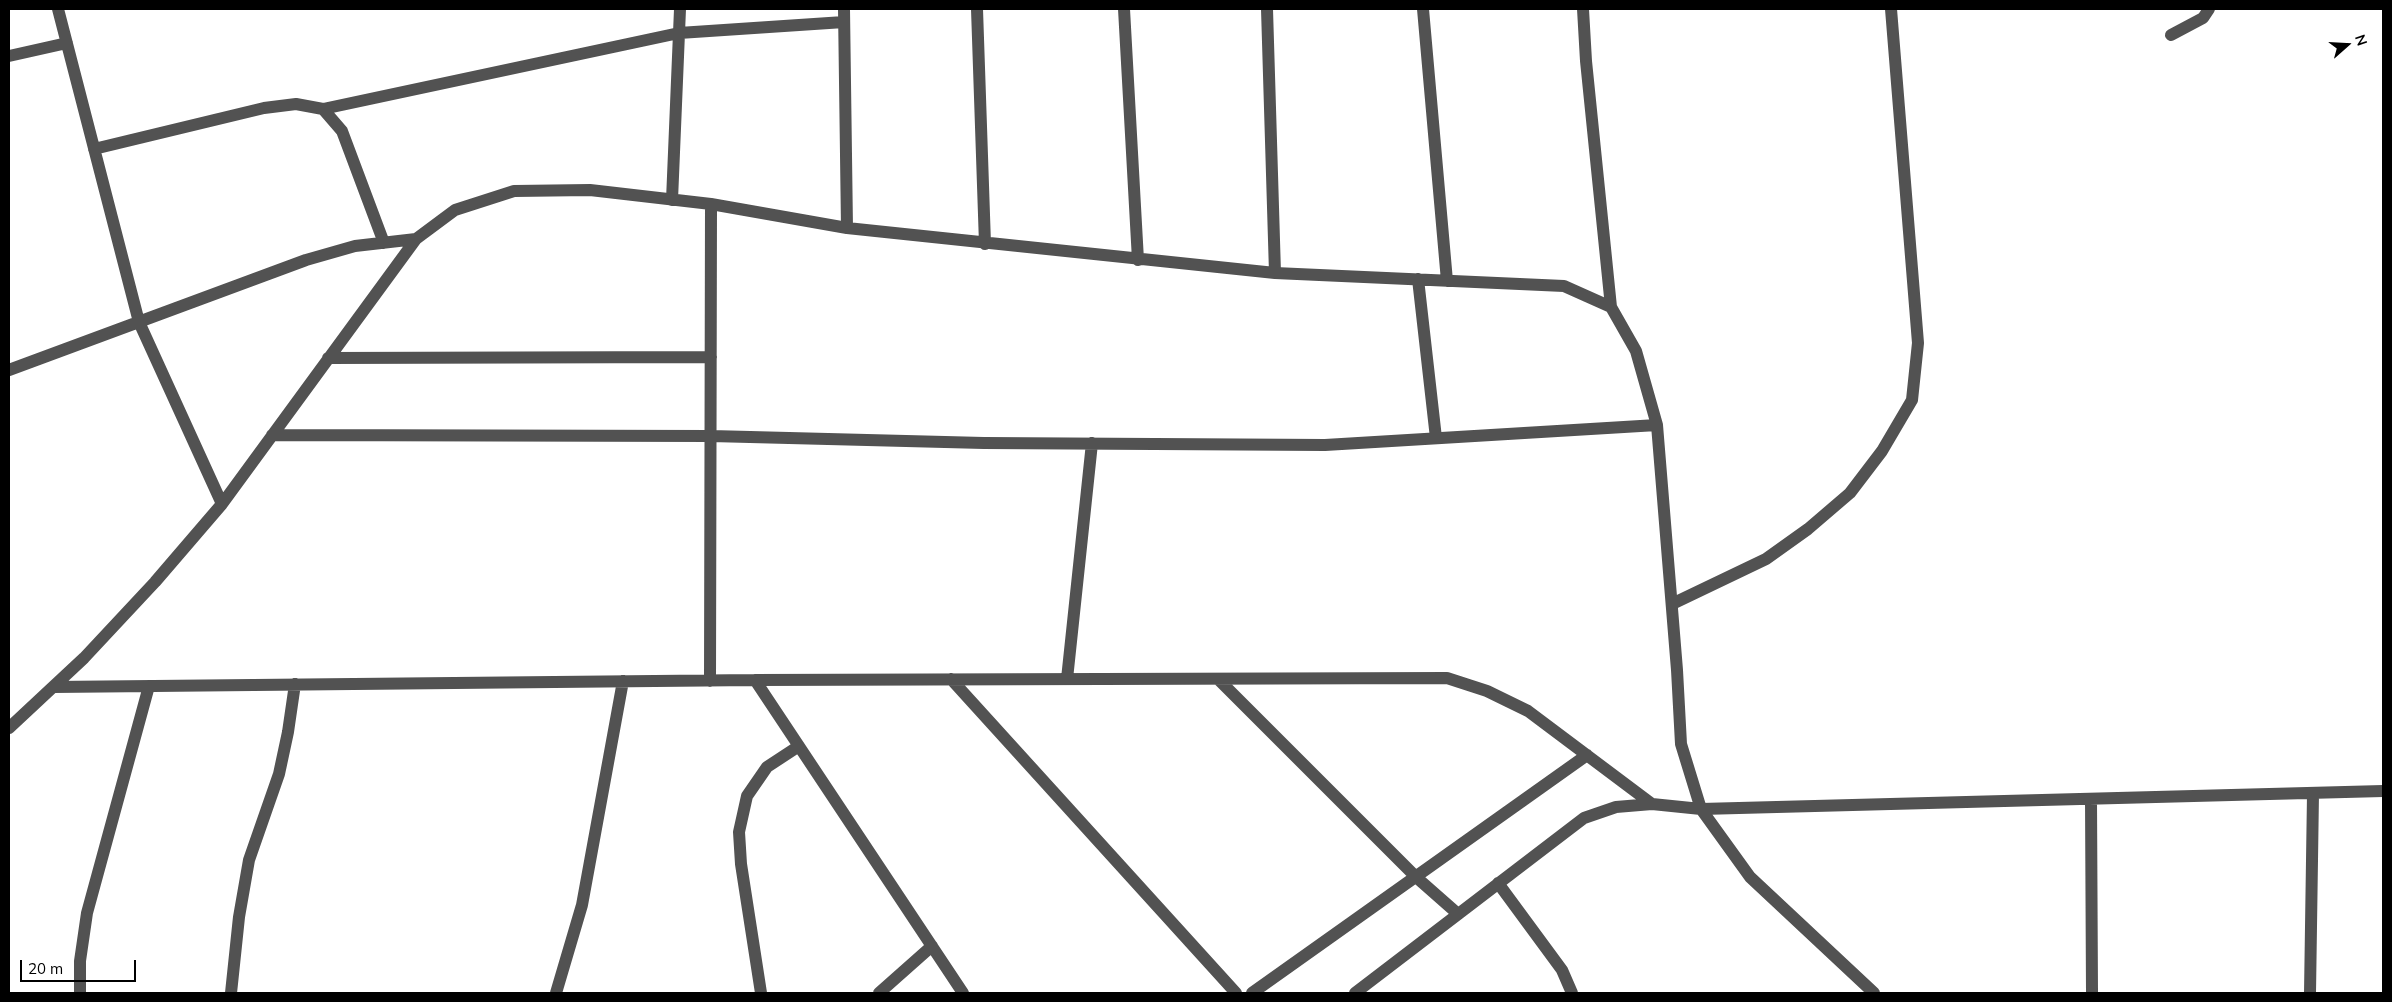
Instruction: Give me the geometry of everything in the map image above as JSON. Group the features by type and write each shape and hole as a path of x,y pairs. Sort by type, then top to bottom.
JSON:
{"street":[{"path":"58,9 139,322 222,504"},
{"path":"672,200 680,9"},
{"path":"844,9 847,228"},
{"path":"977,9 986,244"},
{"path":"1124,9 1138,260"},
{"path":"1267,9 1274,273"},
{"path":"1423,9 1447,281"},
{"path":"1576,9 1583,9 1586,61 1611,307 1636,351 1657,424 1681,744 1701,809 1750,877 1874,993"},
{"path":"1672,604 1766,558 1808,530 1850,493 1882,451 1912,400 1918,343 1891,9"},
{"path":"2171,35 2203,18 2209,9"},
{"path":"94,149 264,108 296,104 323,110 679,33 844,22"},
{"path":"9,56 67,43"},
{"path":"323,110 342,131 384,243"},
{"path":"9,728 84,658 155,582 222,504 416,239 455,210 514,191 590,190 711,204 847,228 1274,273 1564,286 1611,307"},
{"path":"710,681 711,204"},
{"path":"9,370 306,260 355,246 416,239"},
{"path":"1418,280 1436,438"},
{"path":"328,358 711,357"},
{"path":"272,435 711,436 1325,445 1657,424"},
{"path":"1067,679 1092,443"},
{"path":"53,687 755,680 1448,678 1487,691 1528,711 1652,804"},
{"path":"950,679 1236,993"},
{"path":"1218,679 1416,877 1458,914"},
{"path":"755,680 963,993"},
{"path":"556,993 582,904 623,681"},
{"path":"231,993 239,917 249,860 279,774 288,732 295,684"},
{"path":"80,993 80,961 87,914 149,686"},
{"path":"761,993 741,864 739,832 747,796 767,767 799,746"},
{"path":"1252,993 1587,755"},
{"path":"1355,993 1584,818 1616,806 1652,804 1701,809 2383,792"},
{"path":"2310,993 2312,794"},
{"path":"2091,800 2092,993"},
{"path":"1498,883 1562,970 1572,993"},
{"path":"879,993 932,946"}]}
